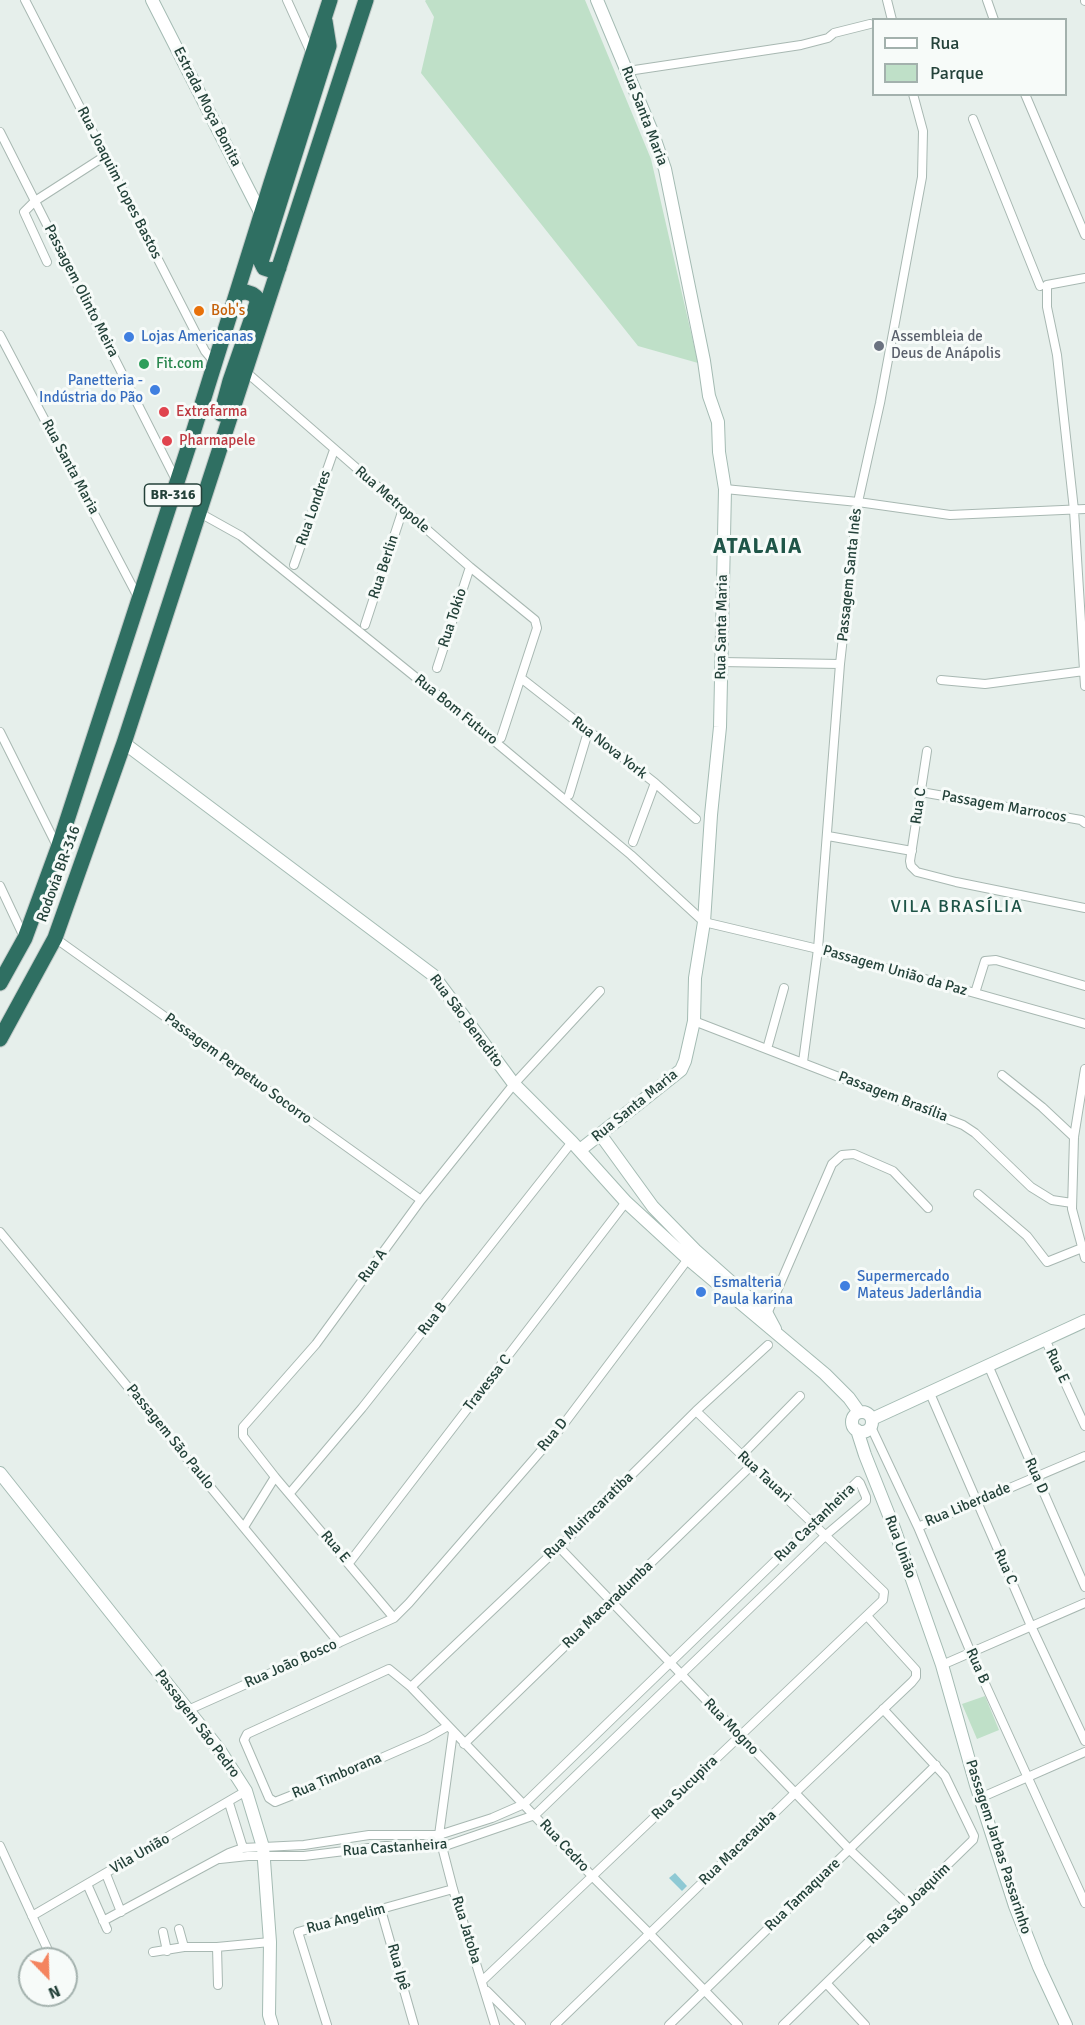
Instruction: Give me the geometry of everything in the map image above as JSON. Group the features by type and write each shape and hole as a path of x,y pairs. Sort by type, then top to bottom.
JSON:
{"highway":[{"name":"BR-316","path":"0,983 25,938 58,848 178,482 330,0"},
{"name":"BR-316","path":"198,512 366,0"},
{"path":"279,268 270,270 264,268 261,262 329,46 324,18"},
{"path":"218,455 217,431 257,303 256,297 252,294 237,293"},
{"name":"Rodovia BR-316","path":"0,1039 55,938 134,714 198,512"}],"street":[{"name":"Rua Joaquim Lopes Bastos","path":"25,0 205,351 215,363"},
{"name":"Estrada Moça Bonita","path":"152,0 261,214"},
{"path":"287,0 312,56"},
{"name":"Rua Santa Maria","path":"576,1146 600,1134 681,1070 685,1061 694,1021 695,978 704,922 720,727 722,662 725,489 719,452 718,422 709,396 704,361 664,169 654,135 597,0"},
{"path":"887,0 892,18"},
{"path":"987,0 993,18"},
{"path":"628,71 801,45 828,38 834,33 870,24"},
{"name":"Passagem Santa Inês","path":"803,1062 818,950 840,664 858,502 880,403 922,177 923,132 914,96"},
{"path":"1026,96 1085,235"},
{"path":"973,119 1044,286 1057,355 1074,510 1085,686"},
{"name":"Passagem Olinto Meira","path":"0,132 178,482"},
{"path":"47,262 24,212 35,201 105,156"},
{"path":"1044,286 1085,278"},
{"name":"Rua Santa Maria","path":"0,335 139,599"},
{"name":"Rua Metropole","path":"245,371 403,510 535,620 537,628 521,678"},
{"name":"Rua Londres","path":"294,565 334,450"},
{"path":"725,489 858,502 950,515 1085,509"},
{"name":"Rua Berlin","path":"365,625 403,510"},
{"name":"Rua Bom Futuro","path":"198,512 241,536 296,580 631,855 704,922"},
{"name":"Rua Tokio","path":"437,668 470,567"},
{"path":"722,662 840,664"},
{"path":"941,680 985,684 1084,671"},
{"path":"501,738 521,678"},
{"name":"Rua Nova York","path":"521,678 655,783 696,819"},
{"path":"0,732 58,848"},
{"path":"569,795 588,732"},
{"name":"Rua São Benedito","path":"124,743 423,966 449,994 514,1083 627,1202 688,1259 825,1374 849,1398 856,1414"},
{"name":"Rua C","path":"927,751 910,861 911,866 917,872 1085,908"},
{"path":"633,842 655,783"},
{"name":"Passagem Marrocos","path":"921,792 1081,820 1085,823"},
{"path":"828,836 912,851"},
{"path":"0,886 25,938"},
{"name":"Passagem União da Paz","path":"704,922 818,950 1085,1024"},
{"name":"Passagem Perpetuo Socorro","path":"55,938 421,1200"},
{"path":"975,993 985,961 996,960 1085,986"},
{"path":"767,1049 784,988"},
{"name":"Rua A","path":"252,1448 243,1436 243,1427 316,1344 421,1200 514,1083 600,992"},
{"name":"Passagem Brasília","path":"694,1021 963,1125 975,1133 1031,1187 1052,1200 1072,1203"},
{"path":"1085,1069 1083,1102 1074,1137 1072,1203 1085,1258"},
{"path":"1002,1075 1042,1107 1074,1137"},
{"name":"Rua São Benedito","path":"600,1134 653,1207 695,1250 767,1314 778,1333"},
{"name":"Rua B","path":"290,1493 576,1146"},
{"path":"767,1314 832,1164 842,1155 854,1154 892,1171 928,1208"},
{"path":"978,1194 1027,1236 1047,1262 1082,1248"},
{"name":"Travessa C","path":"349,1563 627,1202"},
{"name":"Passagem São Paulo","path":"0,1232 339,1643"},
{"name":"Rua D","path":"394,1618 560,1429 688,1259"},
{"path":"872,1423 868,1413 856,1414 852,1423 857,1430 866,1431 872,1423 929,1391 1085,1321"},
{"name":"Rua E","path":"1045,1339 1085,1426"},
{"name":"Rua Muiracaratiba","path":"411,1687 696,1411 768,1346"},
{"name":"Rua D","path":"988,1365 1085,1587"},
{"name":"Rua C","path":"929,1391 1031,1626 1085,1741"},
{"path":"741,1455 800,1396"},
{"name":"Rua Tauari","path":"696,1411 884,1592"},
{"name":"Rua B","path":"872,1423 970,1653 1085,1903"},
{"name":"Rua União","path":"857,1430 942,1665"},
{"name":"Rua E","path":"252,1448 394,1618"},
{"name":"Rua Liberdade","path":"918,1527 1085,1456"},
{"name":"Rua Macaradumba","path":"464,1744 751,1466"},
{"name":"Passagem São Pedro","path":"0,1473 219,1749 246,1791 264,1852 270,1942 269,2015 272,2025"},
{"path":"244,1527 274,1477"},
{"name":"Rua Castanheira","path":"858,1481 860,1483 866,1501 826,1535 535,1815 442,1847 385,1846 304,1856 264,1852 369,1835 439,1835 492,1818 524,1804 858,1481"},
{"name":"Rua Mogno","path":"559,1546 739,1736 850,1850 907,1904"},
{"name":"Rua Sucupira","path":"483,1985 739,1736 867,1616 883,1600 884,1592"},
{"path":"942,1665 1085,1603"},
{"name":"Rua Macacauba","path":"555,2025 916,1677 916,1670 867,1616"},
{"name":"Rua João Bosco","path":"188,1710 394,1618"},
{"name":"Passagem Jarbas Passarinho","path":"942,1665 980,1798 1016,1906 1064,2024"},
{"name":"Rua Cedro","path":"389,1669 411,1687 593,1878 650,1933 738,2025"},
{"name":"Rua Timborana","path":"389,1669 247,1734 244,1745 271,1801 280,1800 338,1777 450,1729"},
{"path":"884,1709 936,1765"},
{"path":"439,1835 450,1729"},
{"path":"980,1798 1085,1752"},
{"name":"Rua Tamaquare","path":"669,2025 936,1765"},
{"name":"Rua São Joaquim","path":"783,2025 974,1840 945,1776 936,1765"},
{"name":"Vila União","path":"32,1916 246,1791"},
{"path":"229,1803 243,1848"},
{"name":"Rua Jatoba","path":"439,1835 495,2025"},
{"path":"304,1845 304,1856"},
{"path":"0,1846 46,1947"},
{"path":"87,1884 105,1925 121,1911 229,1853 243,1848 264,1852"},
{"path":"220,1859 264,1852"},
{"path":"106,1874 121,1911"},
{"name":"Rua Angelim","path":"327,2025 298,1932 453,1888"},
{"name":"Rua Ipê","path":"381,1910 414,2025"},
{"path":"179,1929 184,1947"},
{"path":"163,1932 167,1951"},
{"path":"153,1952 184,1947 218,1947 270,1942"},
{"path":"218,1947 218,1985"},
{"path":"826,1984 866,2025"},
{"path":"483,1985 521,2025"}],"green space":[{"path":"426,0 585,0 651,159 698,363 638,346 421,73 434,17"},
{"path":"985,1696 999,1730 977,1739 962,1704"}],"water":[{"path":"675,1873 687,1886 682,1891 669,1878"}],"place":[{"name":"Bob's","path":"199,311"},
{"name":"Lojas Americanas","path":"129,337"},
{"name":"Assembleia de Deus de Anápolis","path":"879,346"},
{"name":"Fit.com","path":"144,364"},
{"name":"Panetteria - Indústria do Pão","path":"155,390"},
{"name":"Extrafarma","path":"164,412"},
{"name":"Pharmapele","path":"167,441"},
{"name":"Supermercado Mateus Jaderlândia","path":"845,1286"},
{"name":"Esmalteria Paula karina","path":"701,1292"}],"district":[{"name":"ATALAIA","path":"758,547"},
{"name":"VILA BRASÍLIA","path":"957,907"}]}
